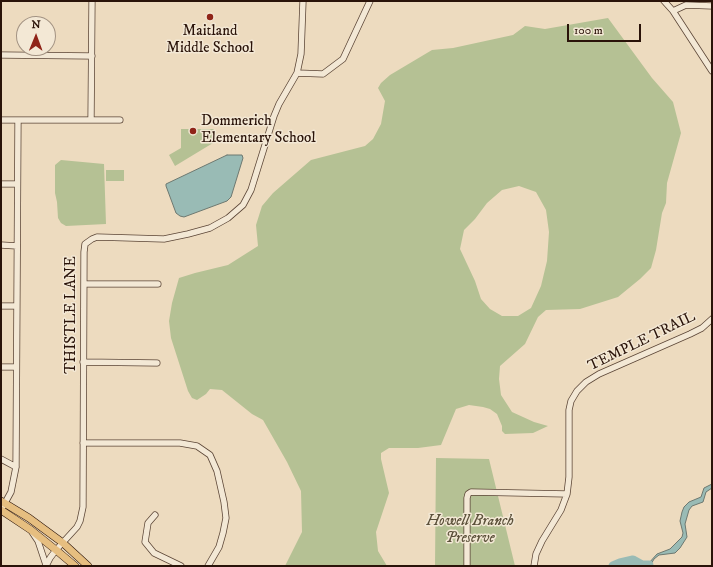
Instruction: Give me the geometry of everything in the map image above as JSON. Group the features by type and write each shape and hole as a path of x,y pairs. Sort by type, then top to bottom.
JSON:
{"main road":[{"path":"3,502 29,518 63,543 88,566"},
{"path":"1,510 31,530 75,566"}],"street":[{"path":"91,120 92,1"},
{"name":"THISTLE LANE","path":"46,565 56,550 80,521 83,507 84,247 87,242 97,237 164,239 188,234 210,228 228,218 243,205 251,190 279,104 297,73 301,54 303,1"},
{"path":"297,73 323,74 343,59 370,1"},
{"path":"664,1 673,11 712,70"},
{"path":"673,11 686,5 712,6"},
{"path":"1,55 92,56"},
{"path":"1,120 120,120"},
{"path":"1,510 3,502 13,485 16,467 16,246 18,120"},
{"path":"1,184 17,184"},
{"path":"1,246 16,246"},
{"path":"84,284 158,284"},
{"path":"1,306 16,306"},
{"name":"TEMPLE TRAIL","path":"534,566 536,554 567,494 569,476 569,410 571,401 581,387 599,374 702,328 712,319"},
{"path":"84,362 157,364"},
{"path":"1,367 16,367"},
{"path":"83,443 180,443 197,446 210,455 217,471 226,518 220,547 208,566"},
{"path":"1,459 16,467"},
{"path":"467,566 468,494 471,492 567,494"},
{"path":"155,515 148,523 146,542 154,553 181,566"},
{"path":"31,530 38,541 46,565"}],"green space":[{"path":"608,18 652,78 673,102 681,133 667,183 666,203 662,213 656,250 651,268 618,297 580,309 546,310 538,317 525,344 500,366 499,379 501,395 512,412 534,422 548,426 533,433 505,434 502,431 502,426 497,414 490,409 469,405 456,409 441,445 418,448 389,448 381,453 389,493 376,532 378,551 387,566 285,566 302,532 301,491 287,462 263,420 252,414 222,390 210,389 206,394 197,400 192,398 188,391 171,338 169,321 179,278 228,265 258,246 256,225 262,206 273,193 311,160 365,146 373,139 381,124 385,101 378,88 390,75 432,50 453,48 513,35 525,26 545,29","holes":["519,186 536,192 546,210 549,232 547,261 541,286 531,308 518,316 502,316 490,309 481,299 475,281 460,249 464,230 475,219 487,203 502,190"]},
{"path":"181,129 214,129 213,143 175,166 169,155 181,148"},
{"path":"61,160 104,164 106,224 66,226 61,223 58,218 55,193 55,165"},
{"path":"106,170 124,170 124,181 106,181"},
{"name":"Howell Branch Preserve","path":"436,458 489,459 515,566 435,566"}],"water":[{"path":"227,155 242,155 243,158 231,197 227,201 184,217 176,213 166,184"},
{"path":"712,484 712,488 706,492 703,502 692,506 689,510 685,524 687,537 680,548 675,553 659,555 654,559 650,566 639,565 639,562 648,564 657,554 670,549 682,537 683,533 680,521 684,507 689,502 701,497 704,488"}],"waterway":[{"path":"613,566 633,560 642,565 649,565"},
{"path":"631,566 637,564 641,565"}],"place":[{"name":"Maitland Middle School","path":"210,17"},
{"name":"Dommerich Elementary School","path":"193,131"}]}
